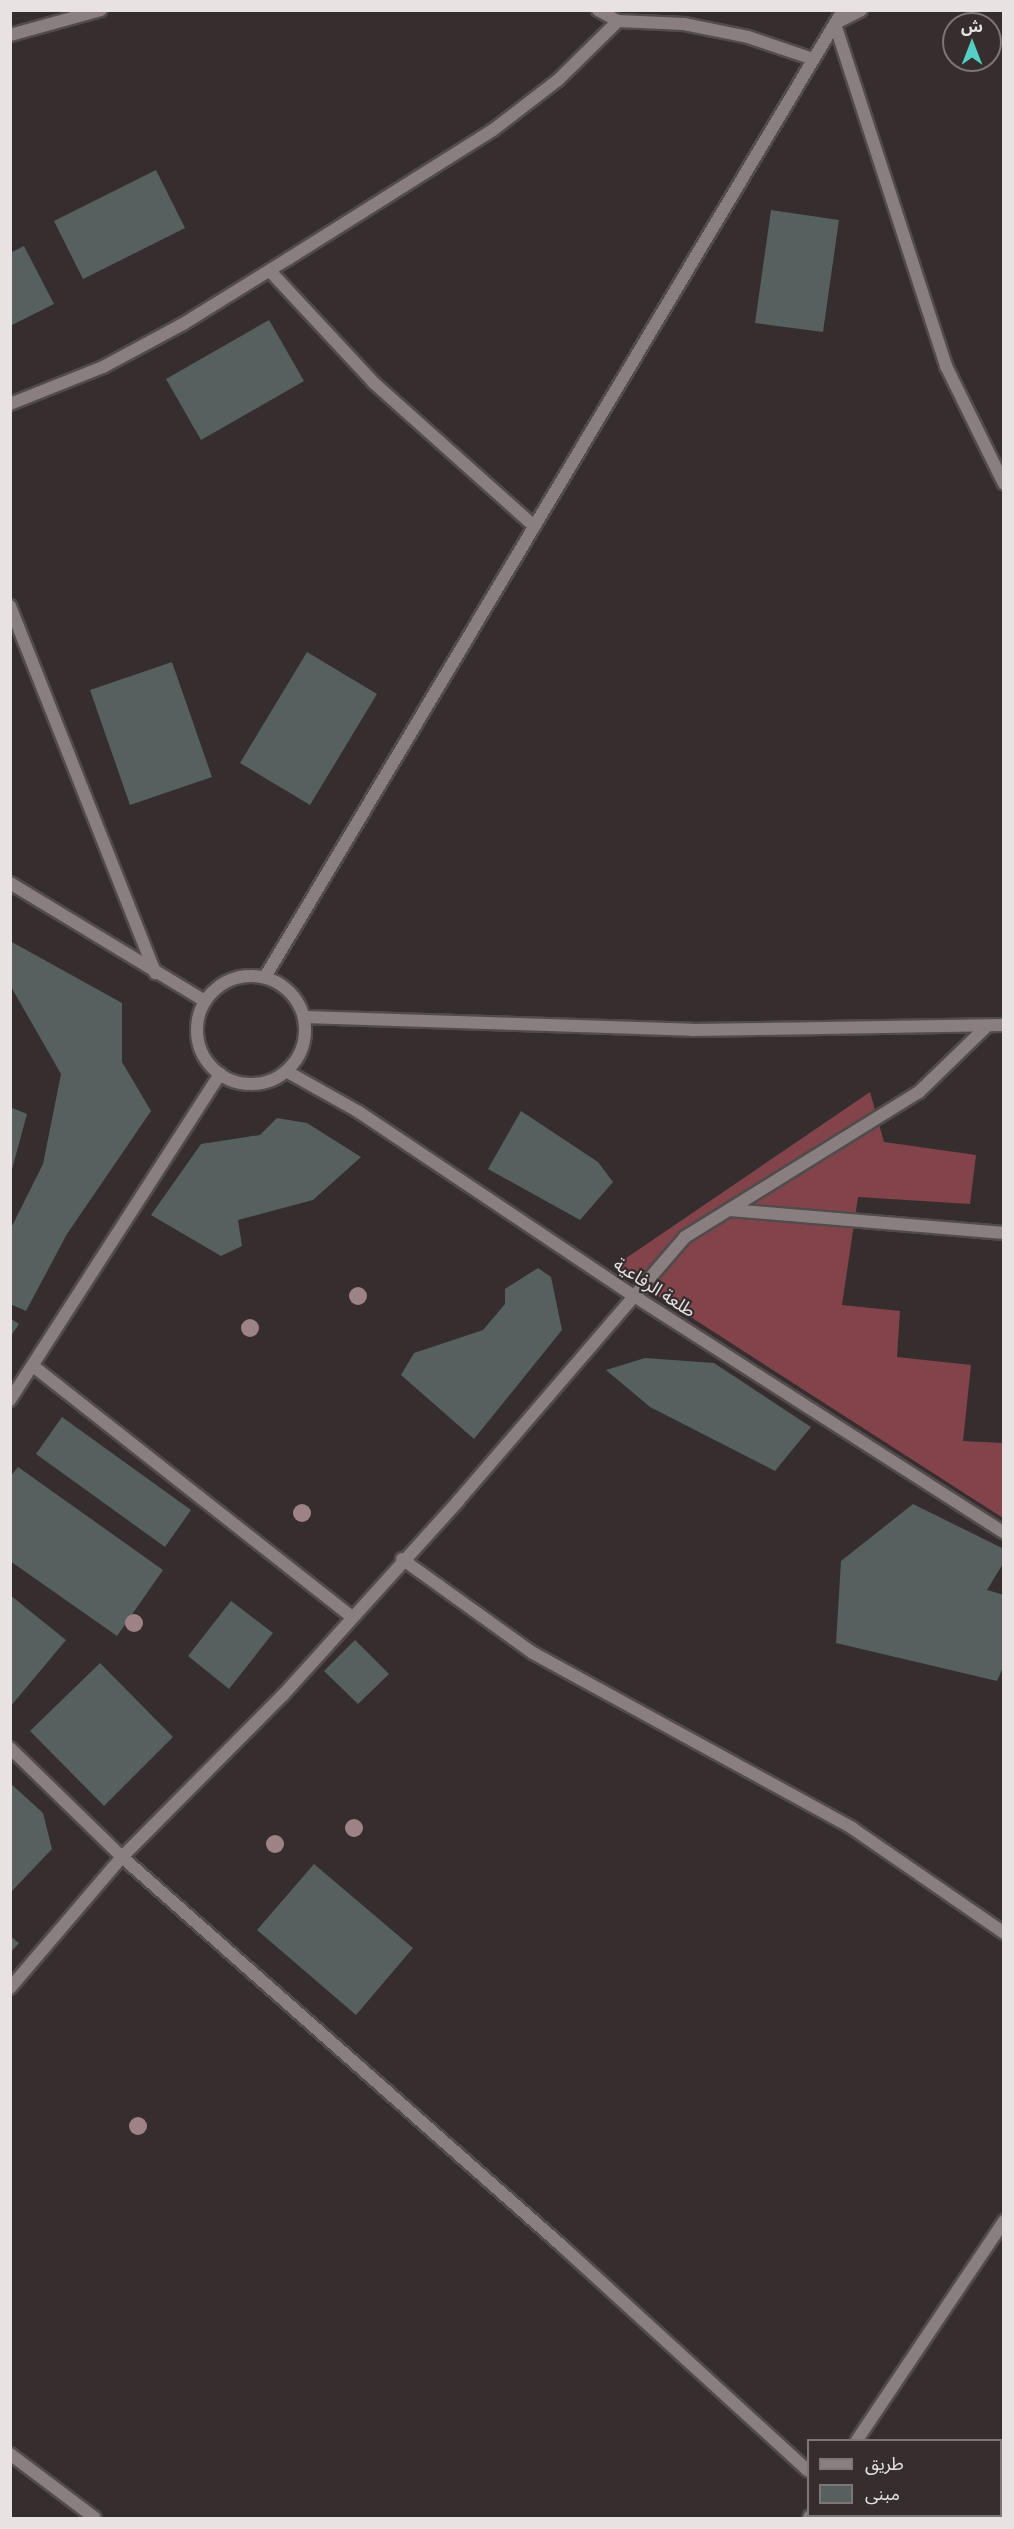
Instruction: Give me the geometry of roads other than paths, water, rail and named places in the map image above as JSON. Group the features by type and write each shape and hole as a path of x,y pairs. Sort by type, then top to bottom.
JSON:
{"street":[{"path":"10,35 101,10"},
{"path":"598,10 618,21 684,24 727,32 813,59"},
{"path":"265,977 843,10"},
{"path":"835,24 861,10"},
{"path":"10,404 103,367 270,271 493,130 558,80 618,21"},
{"path":"835,24 946,366 1004,484"},
{"path":"270,271 374,383 534,526"},
{"path":"10,606 155,973"},
{"path":"10,884 205,1001"},
{"path":"265,977 290,991 305,1017 303,1047 286,1071 253,1084 220,1074 208,1063 196,1032 205,1001 231,979 265,977"},
{"path":"305,1017 692,1030 985,1028 1004,1025"},
{"path":"10,1988 122,1857 283,1695 402,1559 458,1501 685,1237 919,1092 985,1028"},
{"name":"طلعة الرفاعية","path":"286,1071 359,1112 634,1296 1004,1533"},
{"path":"10,1400 220,1074"},
{"path":"730,1210 1004,1233"},
{"path":"33,1366 352,1617"},
{"path":"402,1559 533,1653 852,1828 1004,1933"},
{"path":"10,1748 122,1857 562,2246 807,2470"},
{"path":"858,2439 1004,2221"},
{"path":"10,2454 95,2518"}]}
